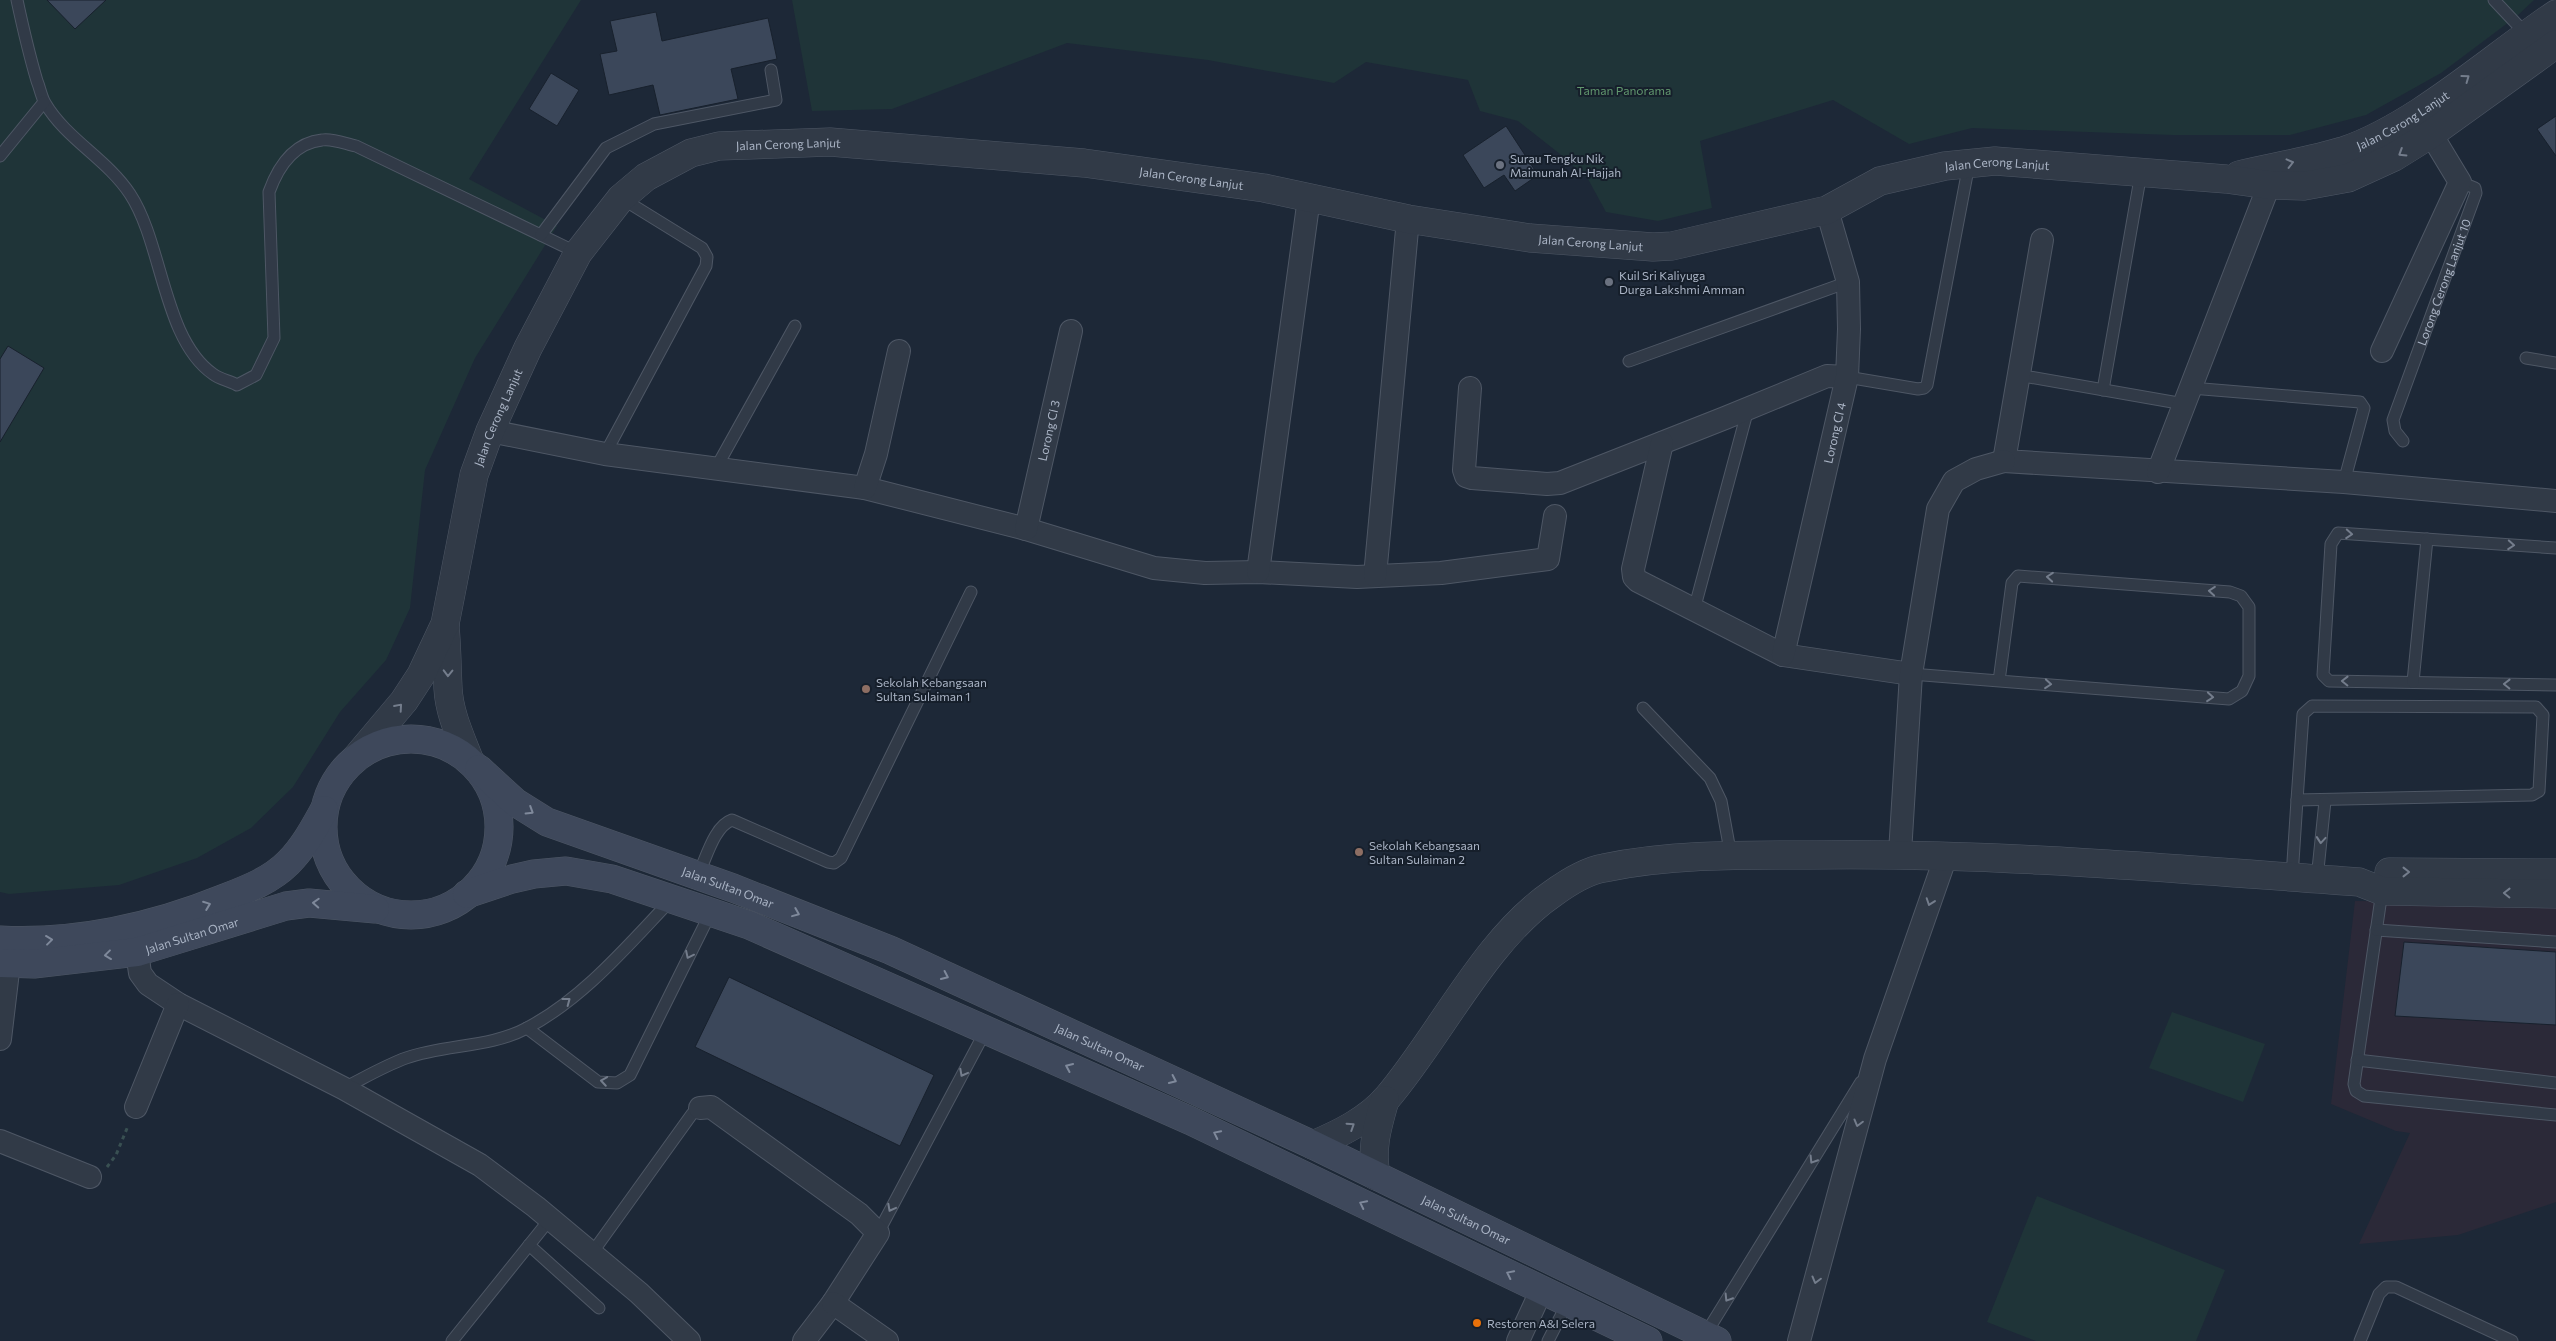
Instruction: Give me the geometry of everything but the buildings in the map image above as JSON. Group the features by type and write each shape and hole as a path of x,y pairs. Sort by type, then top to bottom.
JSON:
{"main road":[{"path":"413,738 443,743 474,764 494,793 500,820 497,848 486,874 468,894 452,905 436,912 417,915 399,914 382,910 363,901 347,887 334,870 326,850 323,829 325,808 332,789 356,758 383,743 413,738"},
{"name":"Jalan Sultan Omar","path":"474,764 515,802 547,822 698,875 890,950 1313,1145 1711,1338"},
{"name":"Jalan Sultan Omar","path":"3,956 29,942 115,931 178,916 249,889 287,864 307,841 325,808"},
{"path":"468,894 512,879 534,874 566,871 612,879 749,925 1191,1121 1648,1341"},
{"name":"Jalan Sultan Omar","path":"3,956 34,964 137,952 286,906 308,902 382,910"}],"street":[{"name":"Jalan Cerong Lanjut","path":"2226,178 2343,151 2383,133 2417,113 2556,14"},
{"name":"Jalan Cerong Lanjut","path":"356,758 404,701 421,675 445,624 474,475 490,431 528,348 578,253 621,198 646,177 691,153 719,146 830,142 1084,163 1264,188 1408,219 1530,238 1653,248 1692,242 1826,210 1880,181 1945,166 1995,161 2226,178 2269,186 2304,186 2348,178 2394,157 2431,134 2556,44"},
{"name":"Lorong Cerong Lanjut 10","path":"2431,134 2460,182"},
{"path":"2382,352 2460,182"},
{"path":"2158,472 2269,186"},
{"path":"1258,572 1309,198"},
{"name":"Lorong Cl 4","path":"1783,655 1847,377 1848,282 1826,210"},
{"path":"1374,576 1408,219"},
{"path":"2004,461 2042,240"},
{"name":"Lorong Cl 3","path":"1026,529 1071,331"},
{"path":"865,488 876,454 899,351"},
{"path":"1470,388 1464,470 1466,476 1547,484 1560,483 1828,376 1847,377"},
{"path":"490,431 605,454 865,488 1026,529 1154,568 1204,574 1258,572 1374,576 1441,573 1548,559 1555,516"},
{"path":"1662,443 1633,569 1634,577 1783,655 1911,674"},
{"path":"1900,853 1911,674 1938,509 1954,481 1976,469 2004,461 2344,482 2556,501"},
{"name":"Jalan Cerong Lanjut","path":"445,624 448,689 456,728 474,764"},
{"path":"1313,1145 1336,1135 1385,1100 1506,936 1548,896 1571,881 1601,868 1654,860 1731,856 1900,853 2104,863 2305,878 2371,886 2556,894"},
{"path":"1799,1341 1875,1059 1946,856"},
{"path":"2371,886 2385,872 2556,873"},
{"path":"137,952 140,973 148,984 178,1004 344,1088 480,1165 550,1219 639,1293 689,1341"},
{"path":"0,1039 3,956"},
{"path":"136,1107 178,1004"},
{"path":"1376,1176 1372,1156 1376,1131 1385,1100"},
{"path":"700,1108 711,1107 859,1214 878,1233 833,1302 804,1341"},
{"path":"0,1141 90,1177"},
{"path":"1518,1341 1542,1290"},
{"path":"833,1302 887,1341"}],"lane":[{"path":"17,0 28,50 44,102 70,133 106,163 131,195 151,243 179,329 196,357 213,375 237,384 256,375 267,356 274,338 269,192 277,170 294,150 322,140 356,146 578,253"},
{"path":"2494,0 2526,34"},
{"path":"541,235 606,148 654,124 776,100 771,70"},
{"path":"0,156 44,102"},
{"path":"1847,377 1918,389 1924,388 1927,385 1968,164"},
{"path":"2103,390 2141,173"},
{"name":"Lorong Cerong Lanjut 10","path":"2402,441 2395,431 2393,420 2476,193 2475,188 2460,182"},
{"path":"605,454 706,266 707,257 702,248 621,198"},
{"path":"1629,361 1848,282"},
{"path":"716,468 795,326"},
{"path":"2526,358 2556,363"},
{"path":"2018,375 2103,390 2187,396 2360,402 2364,408 2344,482"},
{"path":"1694,610 1748,409"},
{"path":"2556,548 2338,533 2331,544 2323,675 2326,680 2556,685"},
{"path":"2413,682 2427,539"},
{"path":"1911,674 2229,699 2242,691 2249,676 2249,607 2241,596 2230,592 2018,576 2012,583 1999,680"},
{"path":"698,875 724,822 732,820 828,862 834,863 841,858 971,592"},
{"path":"2298,800 2324,801 2536,794 2539,790 2543,715 2536,707 2312,706 2303,714 2298,800 2305,878"},
{"path":"1643,708 1710,778 1721,801 1731,856"},
{"path":"2305,878 2324,801"},
{"path":"2371,886 2376,930 2354,1084 2356,1091 2364,1096 2556,1115"},
{"path":"344,1088 405,1058 438,1050 480,1044 526,1028 569,1000 611,963 673,898"},
{"path":"526,1028 598,1082 617,1083 630,1075 711,912"},
{"path":"2376,930 2556,942"},
{"path":"878,1233 986,1030"},
{"path":"1711,1338 1875,1059"},
{"path":"2357,1060 2556,1083"},
{"path":"592,1254 692,1114 700,1108"},
{"path":"452,1341 550,1219"},
{"path":"529,1245 600,1308"},
{"path":"2360,1341 2379,1294 2386,1287 2396,1287 2512,1341"},
{"path":"1548,1341 1568,1302"}],"path":[{"path":"90,1177 104,1170 116,1155 136,1107"}],"shaded area":[{"path":"2355,901 2556,903 2556,1202 2458,1235 2359,1244 2410,1133 2396,1131 2331,1104"}],"green space":[{"path":"0,0 581,0 469,179 557,226 475,358 425,470 410,608 386,660 340,712 293,787 251,828 197,858 119,885 9,894 0,892"},
{"name":"Taman Panorama","path":"792,0 2534,0 2517,16 2441,73 2366,115 2290,135 2173,135 1972,128 1909,144 1833,100 1700,141 1712,208 1658,221 1606,212 1588,179 1560,154 1518,121 1480,111 1468,80 1366,62 1334,83 1208,60 1067,43 892,109 812,111"},
{"path":"2172,1012 2265,1044 2243,1102 2149,1068"},
{"path":"2037,1196 2225,1270 2196,1341 2036,1341 1987,1322"}],"place":[{"name":"Surau Tengku Nik Maimunah Al-Hajjah","path":"1500,165"},
{"name":"Kuil Sri Kaliyuga Durga Lakshmi Amman","path":"1609,282"},
{"name":"Sekolah Kebangsaan Sultan Sulaiman 1","path":"866,689"},
{"name":"Sekolah Kebangsaan Sultan Sulaiman 2","path":"1359,852"},
{"name":"Restoren A&I Selera","path":"1477,1323"}]}
